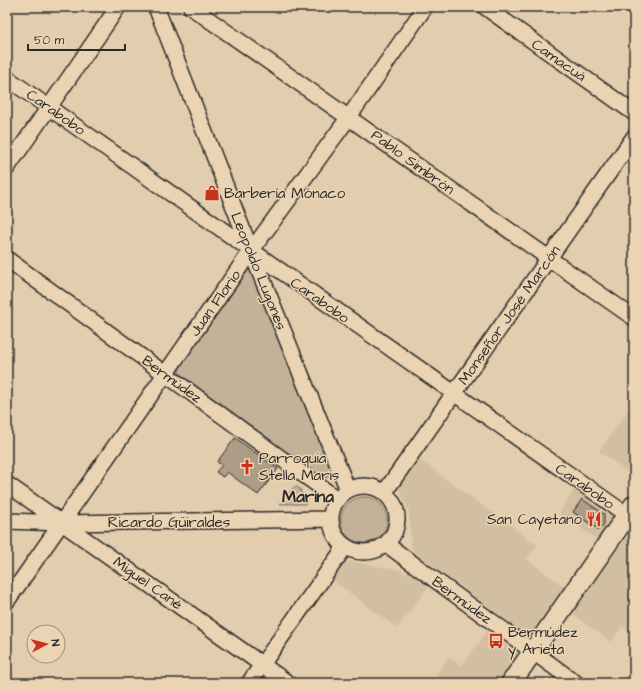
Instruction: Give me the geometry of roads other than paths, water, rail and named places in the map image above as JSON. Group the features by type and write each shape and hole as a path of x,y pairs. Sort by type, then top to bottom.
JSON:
{"street":[{"path":"7,168 48,106 118,7"},
{"name":"Leopoldo Lugones","path":"156,7 251,251 342,495"},
{"name":"Pablo Simbrón","path":"191,7 634,318"},
{"name":"Juan Florio","path":"7,602 251,251 349,117 425,7"},
{"name":"Camacuá","path":"485,7 634,113"},
{"name":"Carabobo","path":"7,78 454,394 632,513"},
{"name":"Monseñor José Marcón","path":"384,493 634,137"},
{"name":"Bermúdez","path":"7,259 166,374 342,495"},
{"name":"Miguel Cané","path":"7,484 288,683"},
{"path":"358,486 369,486 384,493 394,504 397,514 397,525 393,536 386,544 376,551 364,553 352,551 345,547 335,536 330,520 334,504 342,495 358,486"},
{"path":"511,683 534,653 632,513"},
{"name":"Ricardo Güiraldes","path":"7,521 63,523 330,520"},
{"name":"Bermúdez","path":"386,544 576,683"},
{"path":"249,683 345,547"}],"place":[{"name":"Barbería Mónaco","path":"212,193"},
{"name":"Parroquia Stella Maris","path":"247,467"},
{"name":"San Cayetano","path":"594,519"},
{"name":"Bermúdez y Arieta","path":"496,641"}],"district":[{"name":"Marina","path":"308,496"}]}
